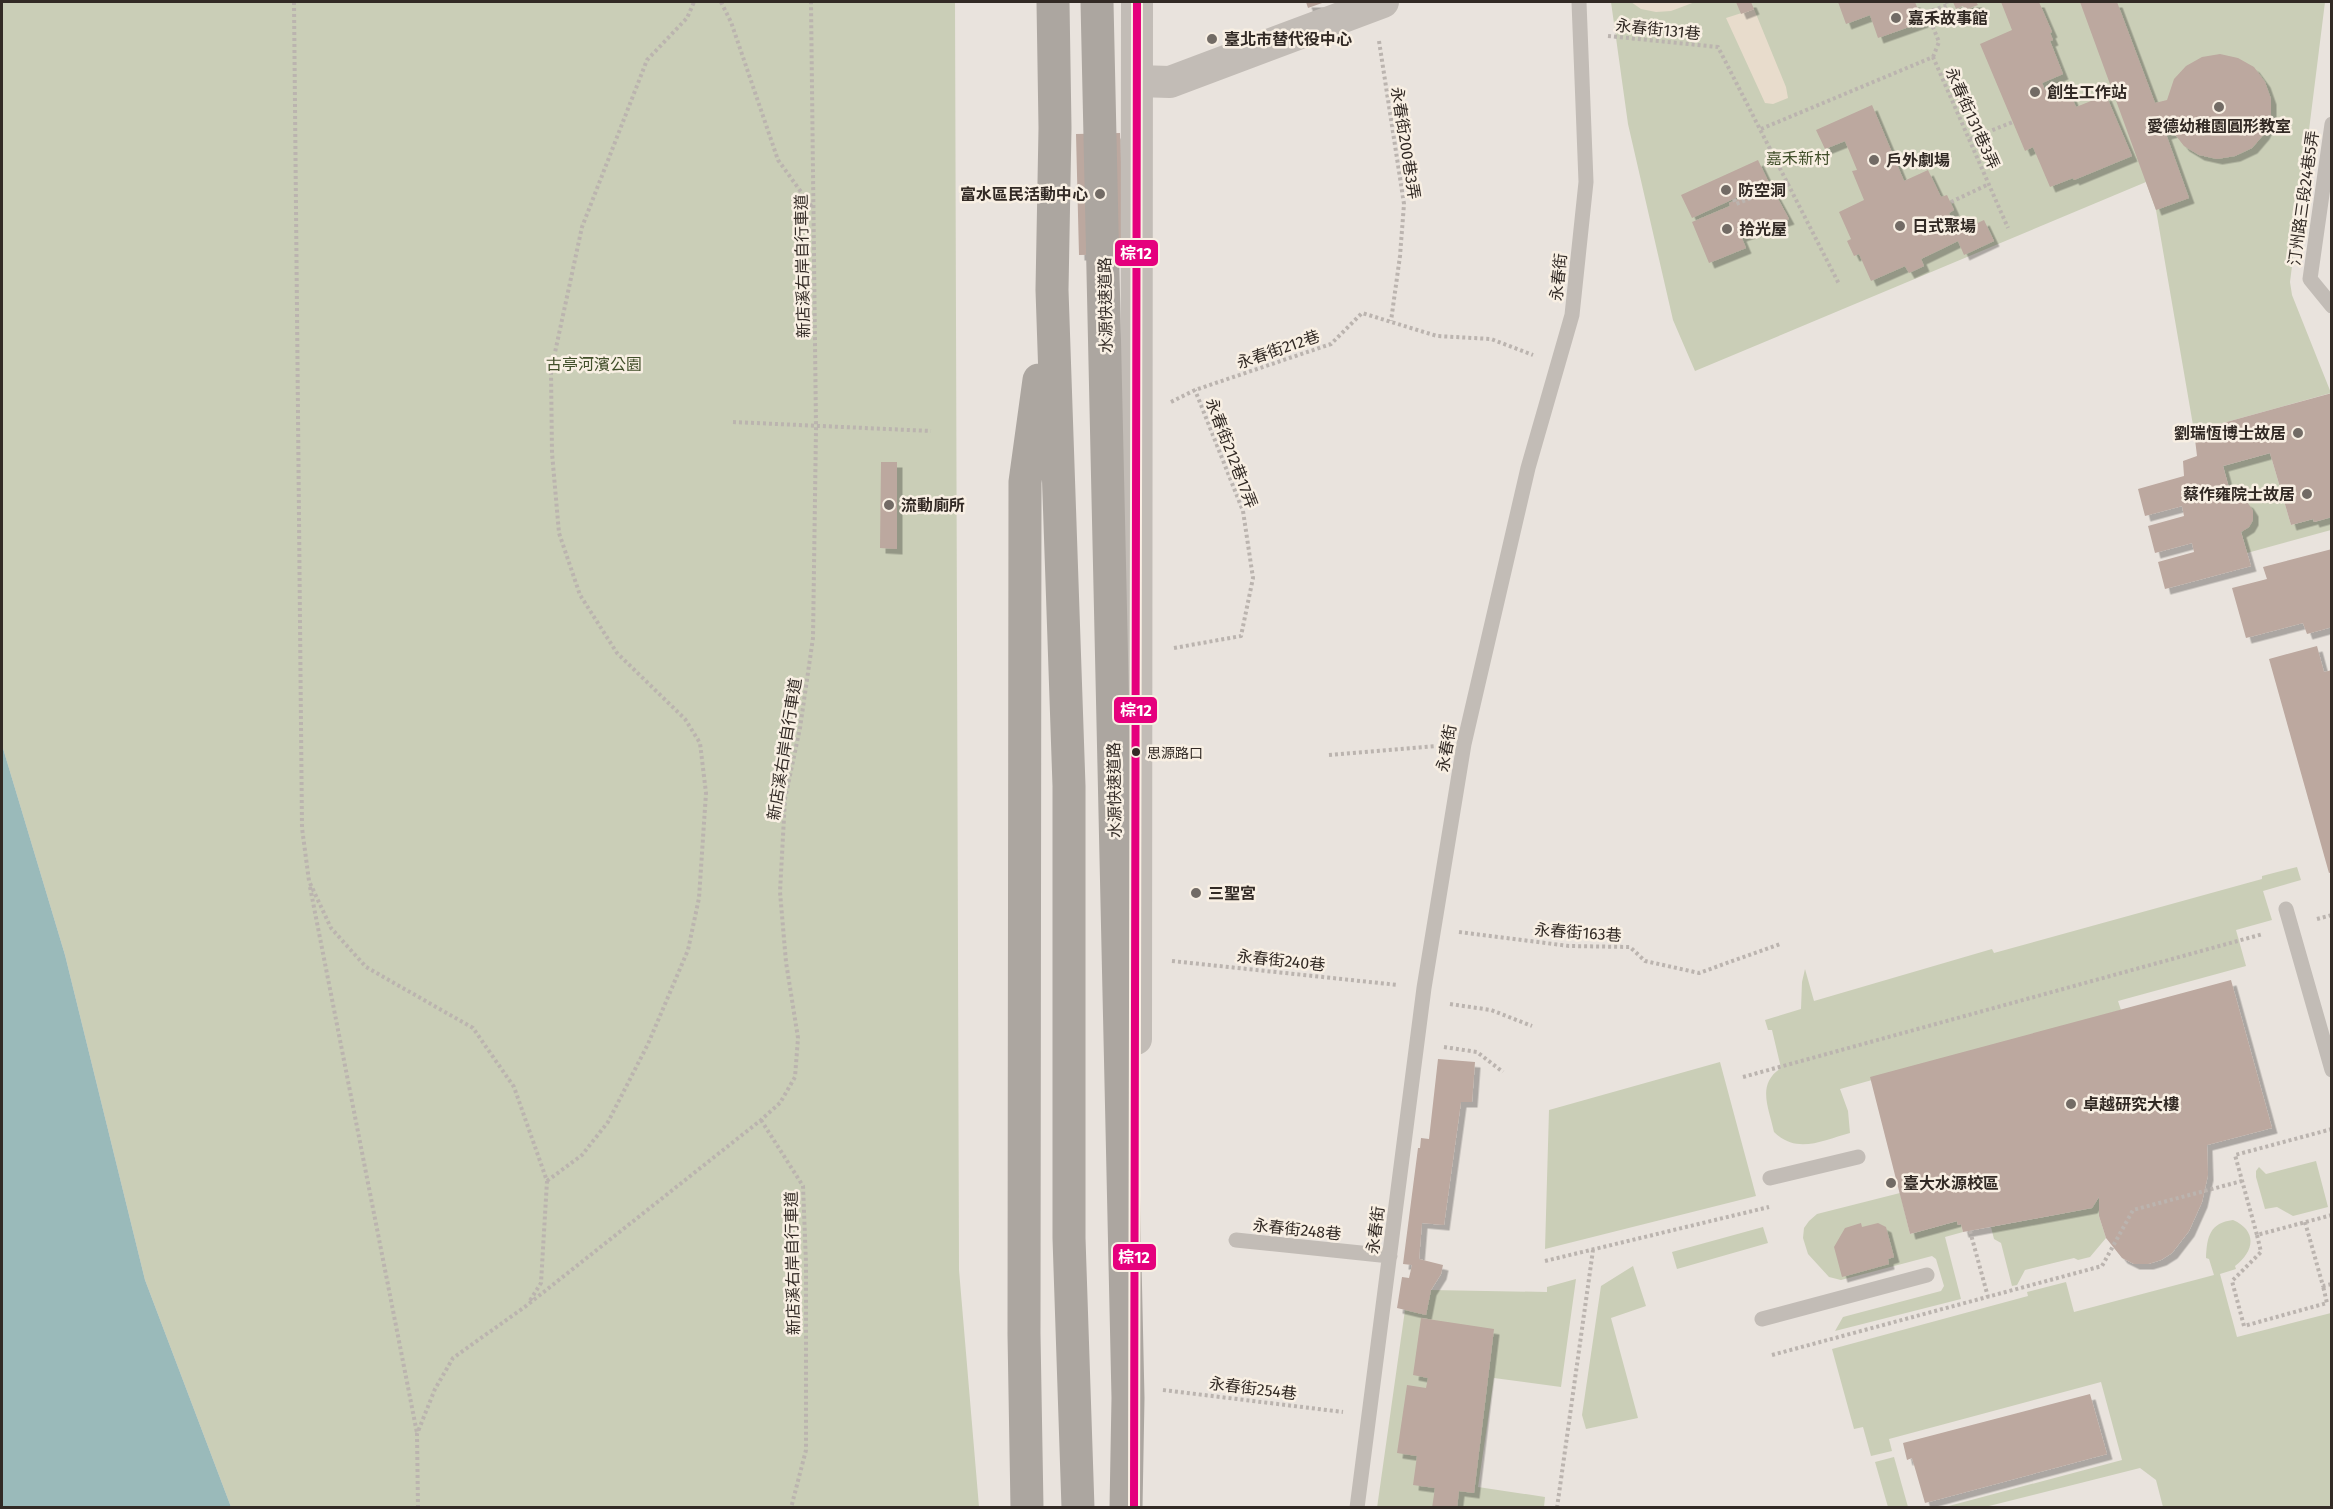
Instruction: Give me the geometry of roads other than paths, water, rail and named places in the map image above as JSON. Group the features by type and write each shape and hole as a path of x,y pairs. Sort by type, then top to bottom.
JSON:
{"highway":[{"path":"1053,2 1055,128 1053,290 1069,786 1069,1239 1078,1508"},
{"name":"水源快速道路","path":"1097,2 1128,1386 1126,1508"},
{"path":"1027,1508 1024,1334 1025,482 1053,290"}],"street":[{"path":"1134,1508 1137,2"},
{"path":"1137,81 1170,82 1378,3"}],"lane":[{"name":"永春街","path":"1357,1508 1423,994 1464,744 1527,468 1572,315 1586,182 1580,2"},
{"name":"汀州路三段24巷5弄","path":"2331,124 2310,279 2331,306"},
{"path":"2286,909 2331,1070"},
{"path":"1770,1178 1858,1157"},
{"name":"永春街248巷","path":"1236,1240 1390,1257"},
{"path":"1762,1319 1927,1275"}],"water":[{"path":"2,745 65,955 145,1280 231,1507 2,1507"}],"place":[{"name":"嘉禾故事館","path":"1896,18"},
{"name":"臺北市替代役中心","path":"1212,39"},
{"name":"創生工作站","path":"2035,92"},
{"name":"愛德幼稚園圓形教室","path":"2219,107"},
{"name":"戶外劇場","path":"1874,160"},
{"name":"防空洞","path":"1726,190"},
{"name":"富水區民活動中心","path":"1100,194"},
{"name":"日式聚場","path":"1900,226"},
{"name":"拾光屋","path":"1727,229"},
{"name":"劉瑞恆博士故居","path":"2298,433"},
{"name":"蔡作雍院士故居","path":"2307,494"},
{"name":"流動廁所","path":"889,505"},
{"name":"思源路口","path":"1136,752"},
{"name":"三聖宮","path":"1196,893"},
{"name":"卓越研究大樓","path":"2071,1104"},
{"name":"臺大水源校區","path":"1891,1183"}],"park label":[{"name":"嘉禾新村","path":"1798,158"},
{"name":"古亭河濱公園","path":"594,364"}]}
